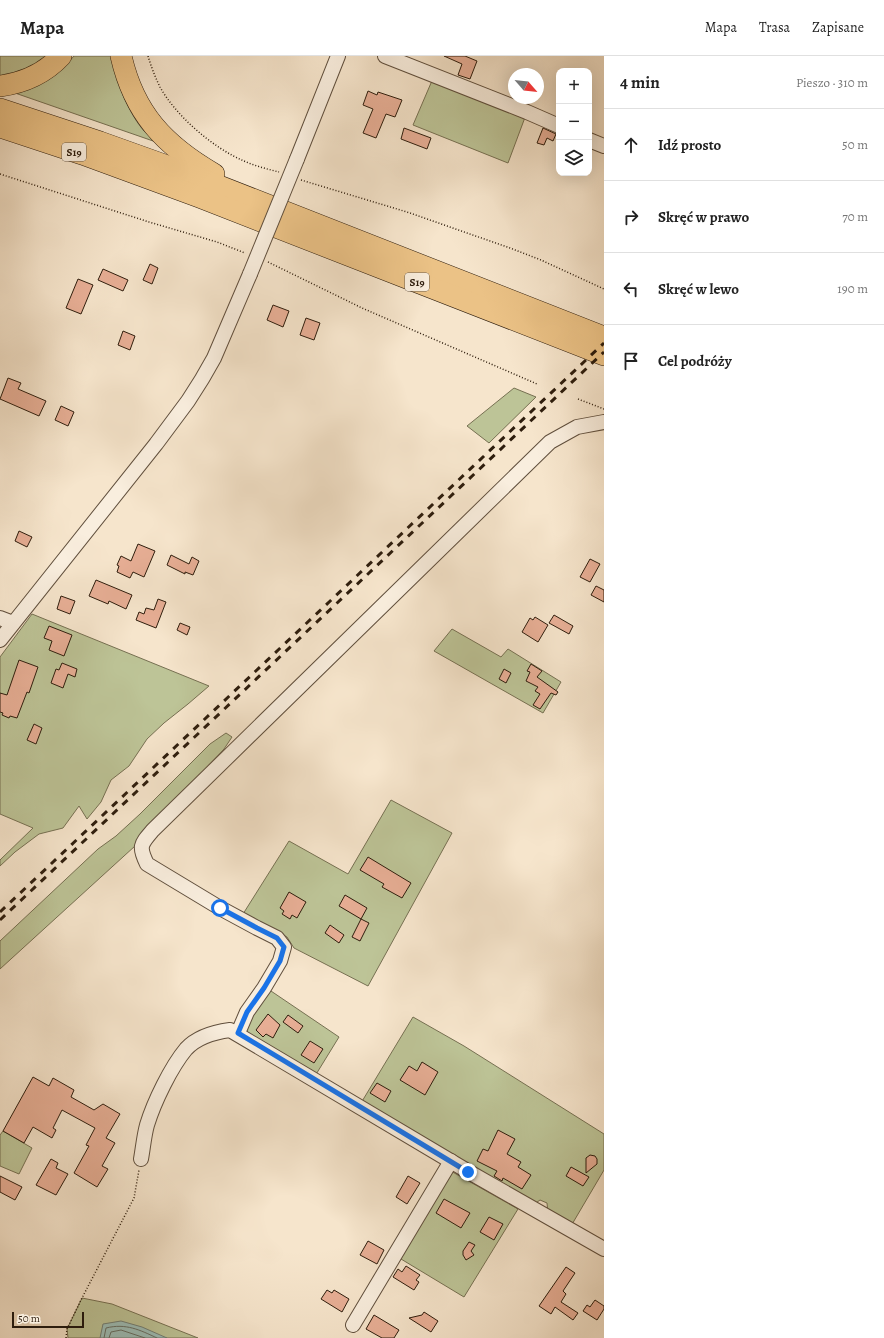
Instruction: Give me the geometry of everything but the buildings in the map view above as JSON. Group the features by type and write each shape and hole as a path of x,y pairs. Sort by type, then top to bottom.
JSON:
{"highway":[{"path":"0,86 36,76 61,56"},
{"path":"121,56 131,88 137,101 147,118 163,137 176,149 197,164 274,208"},
{"name":"S19","path":"0,109 138,156 604,337"},
{"name":"S19","path":"0,127 82,154 198,197 604,355"}],"street":[{"path":"0,640 156,444 195,390 218,348 250,274 338,56"},
{"path":"385,56 556,125"},
{"path":"592,141 604,146"},
{"path":"238,1033 247,1012 264,988 280,961 284,947 277,938 226,911 146,864 141,853 142,843 153,830 550,442 576,427 604,422"},
{"path":"0,618 13,623"},
{"path":"141,1159 147,1126 154,1106 166,1081 187,1049 202,1037 220,1031 230,1030 238,1033 450,1161 604,1249"},
{"path":"353,1325 450,1161"}],"path":[{"path":"148,56 160,87 169,102 204,136 221,149 243,161 282,174"},
{"path":"0,174 149,222 217,242 246,253"},
{"path":"296,178 414,214 510,248 541,260 604,289"},
{"path":"268,262 362,308 537,384"},
{"path":"578,399 604,409"},
{"path":"66,1338 67,1329 82,1298 134,1198 141,1159"}],"green space":[{"path":"0,56 50,56 35,68 0,77"},
{"path":"74,56 111,56 119,85 127,104 143,130 156,142 15,93 62,69"},
{"path":"434,76 527,112 508,163 413,125"},
{"path":"514,388 536,397 489,443 467,426"},
{"path":"32,614 209,686 147,739 129,766 111,780 101,802 87,819 79,806 63,828 39,834 15,852 0,866 0,860 33,828 0,814 0,657"},
{"path":"452,629 501,657 508,649 561,682 543,713 434,651"},
{"path":"226,733 232,737 224,749 168,808 135,846 0,969 0,941 98,849 116,836 140,814 210,744"},
{"path":"391,800 452,833 368,986 294,948 287,937 243,914 289,841 348,874"},
{"path":"268,989 339,1037 315,1076 245,1033 250,1015"},
{"path":"413,1017 464,1046 604,1134 604,1170 571,1226 548,1214 547,1203 540,1200 533,1205 361,1103"},
{"path":"3,1131 32,1148 19,1174 0,1166 0,1135"},
{"path":"449,1170 518,1209 464,1297 396,1256"},
{"path":"82,1298 112,1304 198,1338 68,1338 67,1329"}],"water":[{"path":"121,1321 142,1327 167,1338 100,1338 103,1324"}],"railway":[{"path":"0,912 604,343"},
{"path":"0,920 604,352"}],"route":[{"path":"220,908 277,938 284,947 280,961 264,988 247,1012 238,1033 468,1172"}]}
